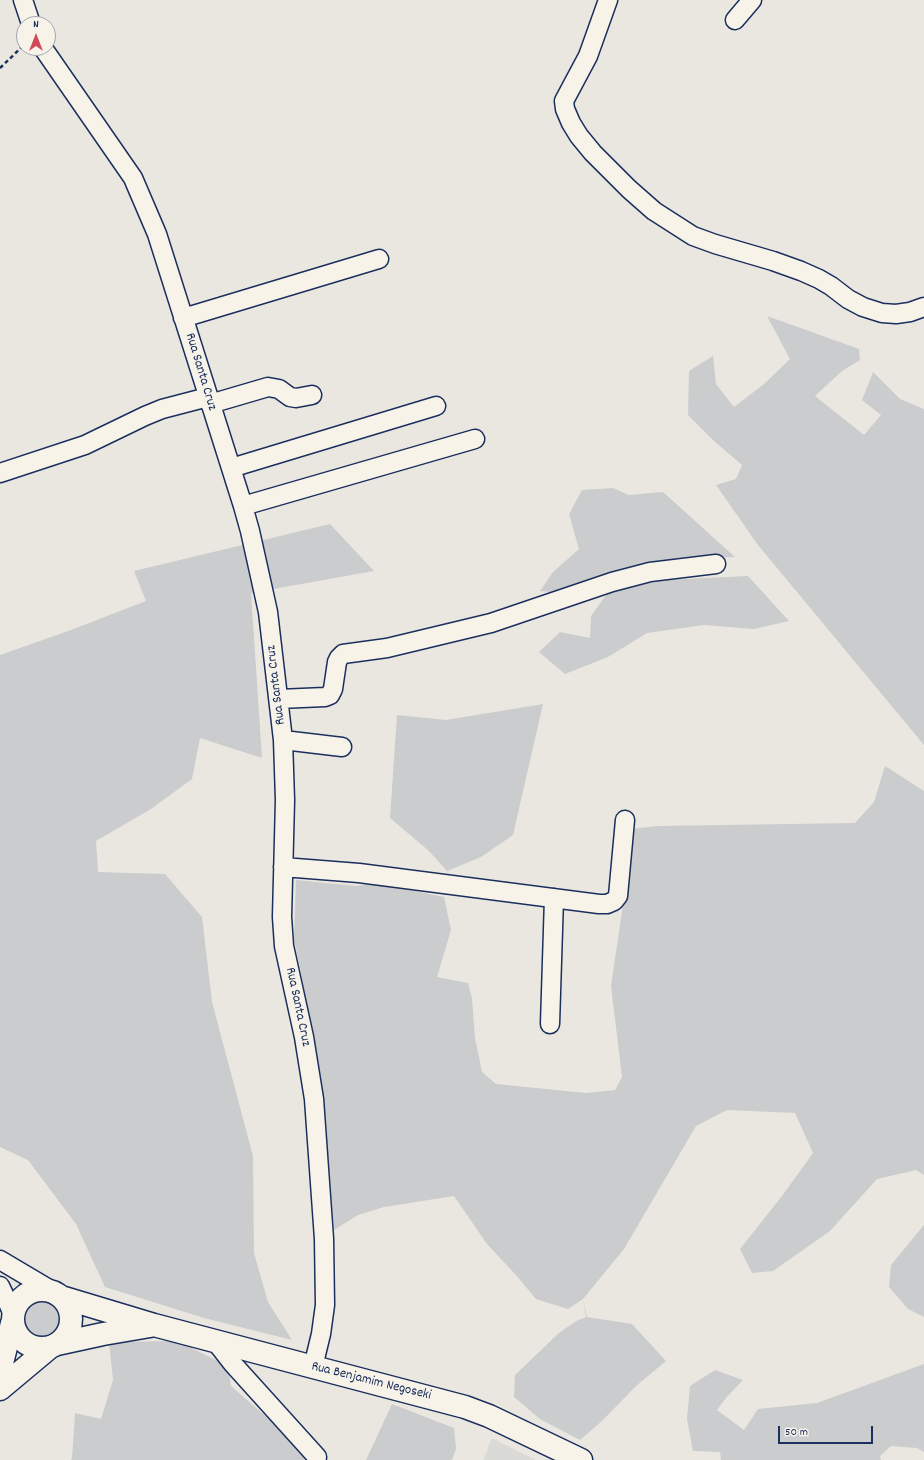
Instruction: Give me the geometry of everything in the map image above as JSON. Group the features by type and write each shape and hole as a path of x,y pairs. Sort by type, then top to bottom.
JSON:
{"main road":[{"path":"0,1371 13,1318 16,1306 21,1298 28,1293 36,1290 45,1290 58,1295 67,1304 71,1322 69,1331 64,1338 53,1346 41,1348 33,1347 19,1338 13,1318"},
{"name":"Rua Benjamim Negoseki","path":"58,1295 154,1326 465,1407 489,1416 581,1460"},
{"name":"Rua Benjamim Negoseki","path":"0,1389 53,1346 103,1334 154,1326"}],"street":[{"path":"23,0 28,16"},
{"path":"608,0 588,56 564,101 565,109 579,136 593,153 629,189 654,211 693,236 715,244 773,260 801,271 820,279 848,299 863,307 882,313 896,314 910,312 924,307"},
{"path":"735,20 752,0"},
{"name":"Rua Santa Cruz","path":"49,56 133,178 157,234 243,506 253,543 268,612 283,740 285,800 282,917 284,946 304,1036 314,1099 324,1239 325,1305 321,1334 313,1367"},
{"path":"183,318 379,259"},
{"path":"0,473 85,445 162,409 268,387 279,389 290,397 296,398 312,395"},
{"path":"231,468 436,406"},
{"path":"243,506 475,439"},
{"path":"279,699 330,696 333,689 337,662 343,654 387,648 491,623 612,582 650,572 716,564"},
{"path":"283,740 342,747"},
{"path":"283,867 359,873 607,904 614,901 618,896 625,820"},
{"path":"550,1024 554,898"},
{"path":"0,1260 58,1295"},
{"path":"0,1286 13,1318"},
{"path":"214,1341 317,1457"}],"path":[{"path":"0,68 16,53"}],"shaded area":[{"path":"767,316 859,349 860,360 842,371 815,396 864,435 881,415 862,400 873,372 900,399 924,409 924,745 758,545 716,485 736,479 742,465 714,441 688,415 689,371 713,356 716,384 734,407 764,384 790,359"},
{"path":"613,488 629,495 663,492 735,557 688,559 562,593 540,591 553,572 579,549 569,514 582,490"},
{"path":"330,524 374,571 251,593 262,758 200,738 192,779 151,809 96,841 98,872 165,874 202,917 212,1002 253,1156 254,1253 268,1302 292,1340 204,1318 105,1287 76,1224 28,1160 0,1147 0,655 146,601 134,571"},
{"path":"748,576 789,621 754,629 704,625 647,633 608,657 565,674 539,652 560,632 590,638 591,616 611,588 664,580"},
{"path":"543,704 513,835 481,857 447,871 429,851 390,818 397,715 446,720"},
{"path":"885,766 924,791 924,1175 916,1170 877,1179 830,1231 773,1271 752,1273 740,1249 782,1196 813,1153 795,1113 727,1110 696,1126 624,1249 583,1299 568,1309 536,1299 487,1244 454,1196 384,1207 358,1215 334,1230 322,1107 301,972 294,939 296,880 356,886 376,883 444,897 451,930 437,977 468,983 472,998 475,1038 482,1072 496,1084 586,1093 615,1090 622,1077 611,986 624,898 631,829 658,826 855,823 874,802"},
{"path":"924,1225 924,1317 908,1309 889,1287 891,1265"},
{"path":"583,1299 587,1317 632,1324 666,1361 636,1386 603,1420 580,1440 540,1419 514,1397 515,1375 559,1333 576,1321 586,1317"},
{"path":"42,1302 52,1305 58,1311 61,1321 58,1331 52,1337 42,1340 32,1337 26,1331 23,1321 26,1311 32,1305"},
{"path":"177,1341 228,1366 231,1386 294,1441 305,1460 71,1460 75,1413 101,1419 113,1380 109,1342"},
{"path":"924,1364 924,1452 917,1448 891,1446 880,1456 881,1460 721,1460 720,1452 693,1451 687,1419 690,1386 715,1370 743,1380 717,1410 744,1430 758,1409 817,1403"},
{"path":"392,1404 454,1428 456,1449 452,1460 366,1460"},
{"path":"492,1438 536,1460 483,1460"}]}
